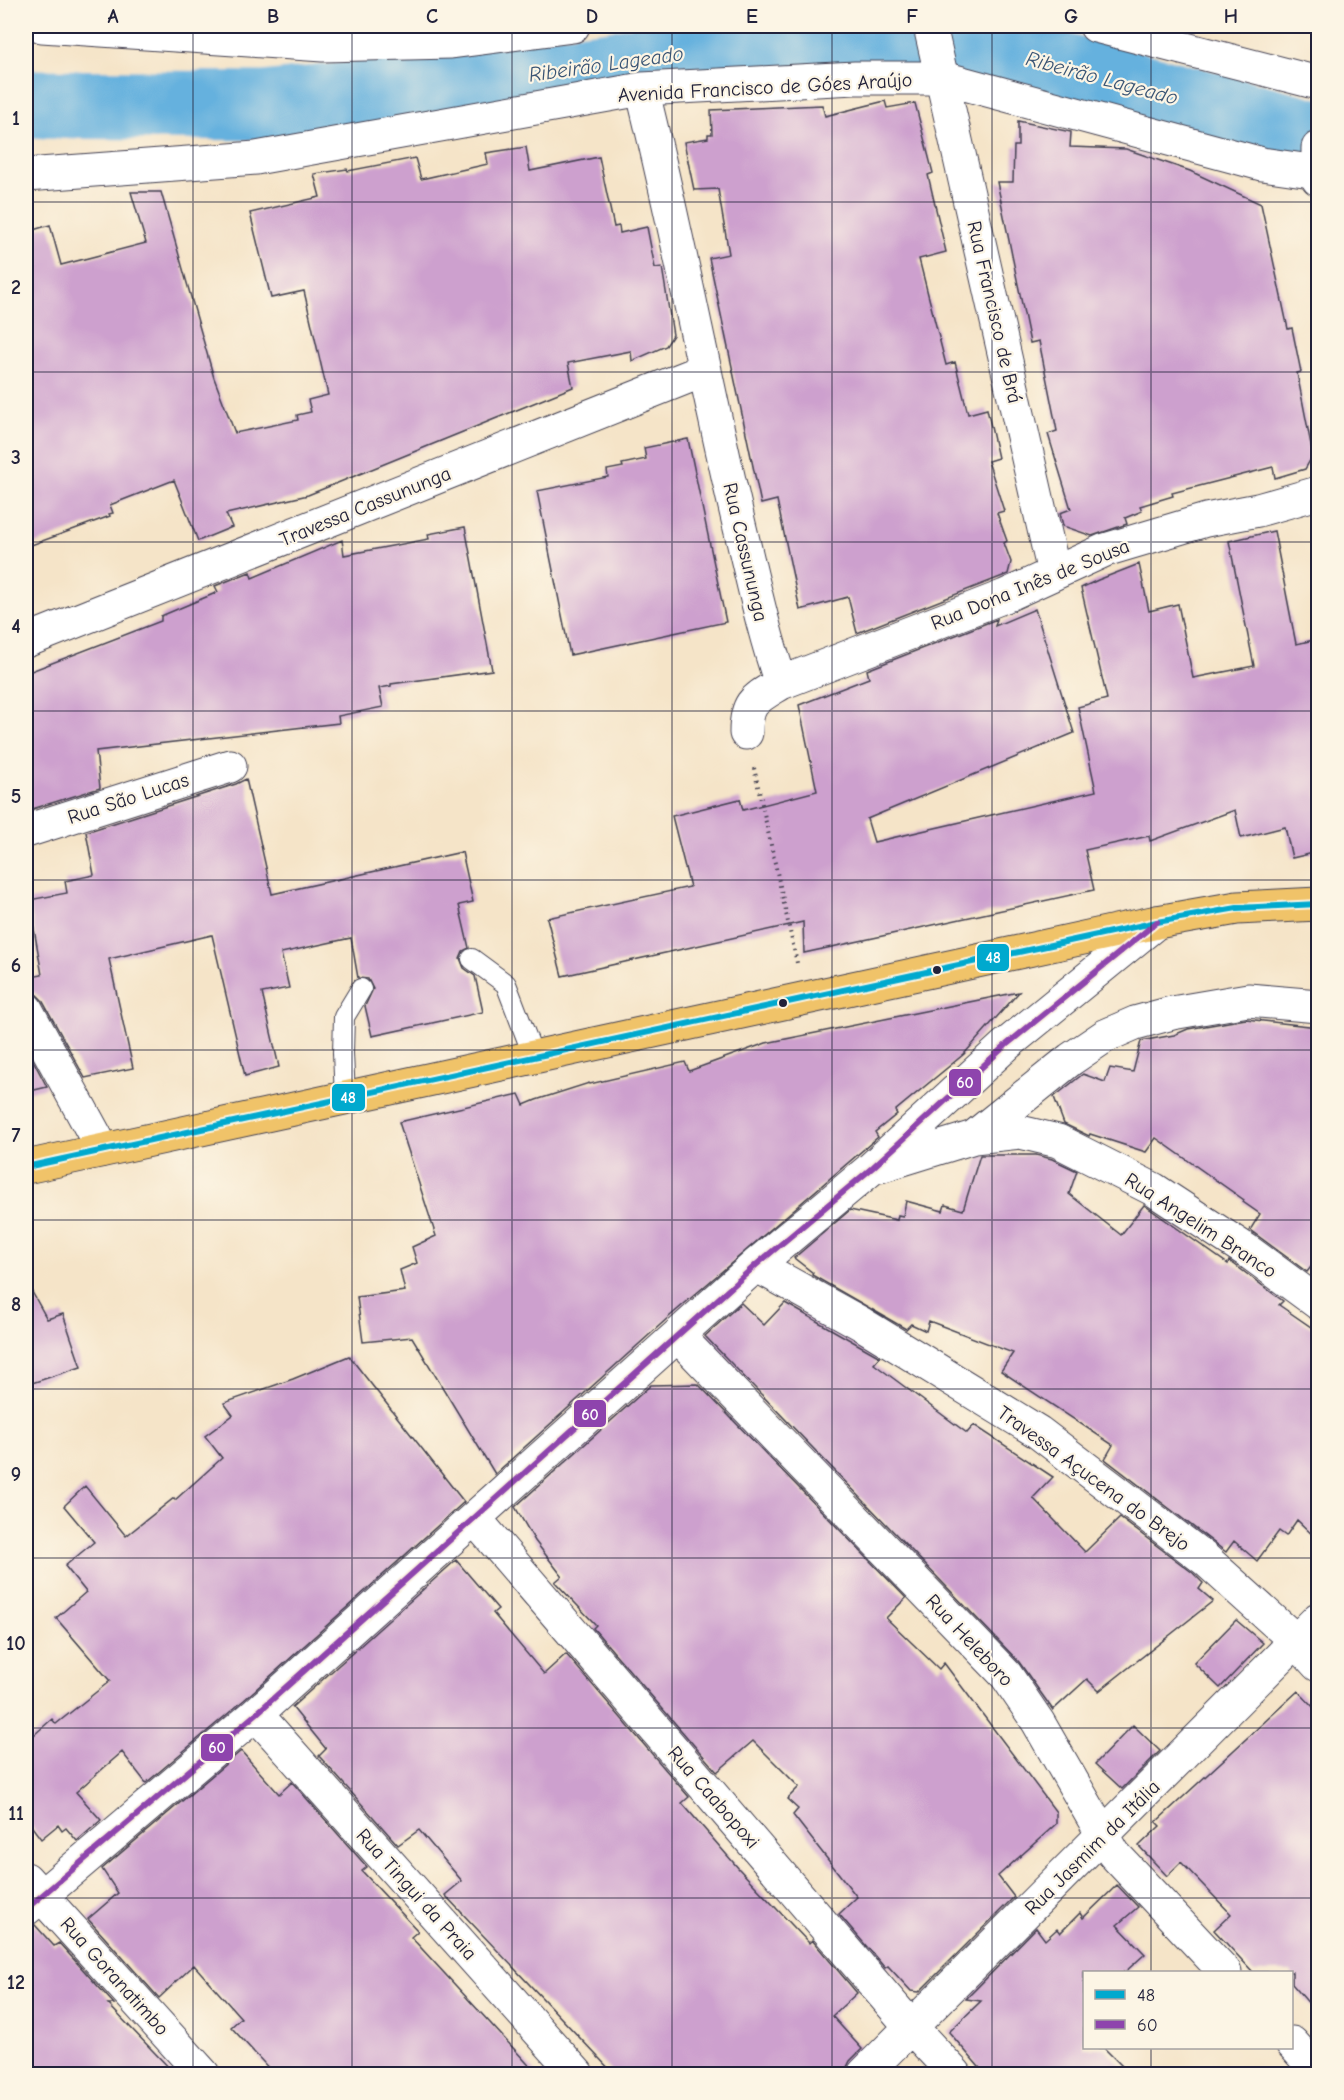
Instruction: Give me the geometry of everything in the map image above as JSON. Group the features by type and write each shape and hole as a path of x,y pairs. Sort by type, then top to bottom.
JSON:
{"main road":[{"path":"26,1167 1157,922 1237,908 1318,904"}],"street":[{"path":"42,26 323,45 451,42 573,26"},
{"path":"1096,26 1318,83"},
{"name":"Avenida Francisco de Góes Araújo","path":"26,175 256,158 642,89 855,78 936,51 1262,164 1318,172"},
{"name":"Rua Francisco de Brá","path":"936,51 1054,573"},
{"name":"Rua Cassununga","path":"642,89 665,181 732,492 768,642 781,683"},
{"path":"1318,148 1318,179"},
{"name":"Travessa Cassununga","path":"26,641 705,370"},
{"name":"Rua Dona Inês de Sousa","path":"781,683 1005,596 1105,550 1206,520 1258,510 1318,493"},
{"path":"746,733 746,714 757,698 781,683"},
{"name":"Rua São Lucas","path":"26,831 230,766"},
{"path":"31,1894 256,1714 756,1265 872,1168 1006,1045 1157,922"},
{"path":"974,1137 1071,1059 1106,1036 1135,1023 1172,1013 1248,1000 1318,1006"},
{"path":"26,1008 103,1150"},
{"name":"Rua Angelim Branco","path":"872,1168 974,1137 1020,1132 1058,1141 1153,1189 1246,1250 1318,1303"},
{"name":"Travessa Açucena do Brejo","path":"756,1265 862,1324 1038,1432 1205,1559 1307,1630 1318,1665"},
{"name":"Rua Heleboro","path":"678,1336 1005,1675 1038,1722 1114,1854 1224,1971"},
{"name":"Rua Caabopoxi","path":"475,1519 912,2028 955,2074"},
{"name":"Rua Jasmim da Itália","path":"864,2074 1307,1630"},
{"name":"Rua Tingui da Praia","path":"256,1714 577,2074"},
{"name":"Rua Goranatimbo","path":"31,1894 203,2074"},
{"path":"1293,2044 1318,2072"}],"lane":[{"path":"472,959 506,984 534,1057"},
{"path":"345,1097 344,1017 361,989"}],"path":[{"path":"746,733 805,999"}],"building":[{"path":"885,101 887,108 915,103 933,173 928,175 946,252 919,259 946,365 955,362 968,414 987,409 998,458 988,461 1004,511 997,513 1007,541 1004,543 1011,562 1008,574 857,633 848,597 800,610 777,500 761,504 709,258 729,254 718,189 694,190 684,142 708,138 708,134 712,134 711,110 822,105 825,116"},
{"path":"1018,121 1071,132 1070,147 1126,149 1190,171 1261,204 1288,329 1292,328 1301,372 1297,373 1313,455 1305,469 1275,478 1273,467 1172,493 1173,496 1140,506 1142,511 1125,518 1127,524 1092,536 1063,526 1060,513 1071,509 1048,434 1057,431 1039,341 1030,343 997,182 1013,182 1014,146 1018,146"},
{"path":"526,147 530,171 599,157 614,227 619,226 620,233 647,227 655,268 662,267 673,335 666,346 632,361 631,351 568,363 573,387 308,495 226,514 232,527 198,541 174,480 110,505 113,513 109,514 110,516 26,547 26,232 50,225 61,265 146,243 131,192 161,192 214,378 235,433 298,420 297,415 311,412 308,400 328,395 304,291 271,298 250,213 320,197 314,174 347,169 348,171 415,158 421,179 488,164 486,153"},
{"path":"688,439 726,622 570,655 537,491 608,477 607,470 646,459 644,448"},
{"path":"465,527 492,670 391,684 391,686 379,688 383,707 338,716 339,723 96,751 100,788 29,810 26,770 26,673 161,621 161,616 218,592 215,586 250,572 252,578 342,540 344,555 429,539 428,534"},
{"path":"1274,531 1296,644 1318,639 1318,852 1292,858 1285,827 1241,838 1235,810 1150,841 1149,836 1085,850 1094,890 804,953 803,922 562,976 547,918 690,887 672,816 740,799 743,810 817,791 799,705 869,678 867,670 997,619 995,626 1035,609 1074,733 867,819 874,842 1096,791 1078,707 1107,699 1081,588 1139,564 1149,611 1178,604 1193,678 1254,666 1229,541"},
{"path":"246,779 272,894 462,852 473,902 459,905 469,948 463,951 460,958 464,968 475,976 483,1012 372,1036 365,1006 373,989 368,979 358,978 351,938 281,953 289,988 262,993 279,1067 245,1076 212,935 109,959 133,1068 85,1078 42,1000 35,993 26,990 26,978 42,975 29,900 67,893 65,881 94,875 86,832"},
{"path":"1019,992 964,1054 895,1111 897,1114 875,1132 878,1137 670,1316 495,1474 412,1337 363,1342 357,1297 405,1291 400,1270 417,1263 412,1247 436,1236 399,1122 519,1094 524,1105 589,1083 685,1062 689,1071 766,1043"},
{"path":"1246,1019 1318,1027 1318,1258 1307,1272 1250,1230 1260,1214 1243,1202 1244,1200 1156,1138 1146,1152 1090,1134 1089,1136 1064,1124 1054,1097 1083,1074 1105,1082 1110,1068 1133,1072 1141,1041 1174,1035 1188,1029"},
{"path":"26,1047 47,1087 26,1092"},
{"path":"980,1155 1036,1155 1052,1159 1077,1171 1069,1194 1121,1235 1144,1205 1228,1264 1229,1261 1235,1265 1283,1301 1279,1305 1318,1332 1318,1540 1297,1520 1286,1536 1279,1531 1257,1561 1234,1541 1226,1552 1105,1459 1113,1445 1001,1371 1013,1353 929,1321 926,1331 911,1324 906,1329 812,1275 813,1273 794,1258 850,1210 897,1220 898,1215 903,1216 906,1201 943,1211 945,1205 963,1210"},
{"path":"26,1281 47,1319 63,1314 81,1367 26,1385"},
{"path":"741,1303 764,1325 785,1303 880,1357 874,1364 967,1433 974,1425 1053,1477 1033,1498 1085,1552 1120,1518 1193,1573 1203,1583 1199,1589 1213,1601 1099,1691 1087,1679 1053,1710 1019,1662 705,1336"},
{"path":"349,1356 464,1502 244,1700 146,1783 122,1752 76,1792 101,1820 77,1841 66,1828 62,1831 58,1825 41,1839 26,1819 26,1742 52,1719 56,1724 110,1681 56,1618 86,1592 65,1566 94,1542 64,1506 85,1486 126,1536 174,1498 175,1500 222,1458 205,1436 233,1415 224,1403 293,1379"},
{"path":"698,1384 906,1598 886,1618 939,1669 944,1663 1056,1812 1056,1824 998,1876 1014,1897 919,1992 911,1991 888,1966 885,1968 839,1914 857,1897 793,1815 798,1809 787,1799 799,1787 753,1741 717,1772 593,1628 596,1625 555,1582 562,1576 535,1541 515,1507 651,1385"},
{"path":"456,1560 498,1609 493,1613 544,1674 566,1654 689,1797 682,1803 739,1869 809,1943 812,1940 857,1993 832,2016 862,2049 850,2061 846,2074 614,2074 445,1895 462,1881 419,1830 398,1845 319,1756 326,1749 292,1707"},
{"path":"1236,1620 1263,1643 1220,1688 1194,1663"},
{"path":"1298,1691 1318,1712 1318,2014 1293,1985 1293,1971 1252,1971 1214,1930 1231,1914 1181,1862 1167,1876 1139,1846 1160,1826 1156,1822"},
{"path":"1133,1725 1160,1751 1122,1789 1095,1764"},
{"path":"241,1751 279,1794 292,1782 367,1867 362,1871 418,1931 411,1937 537,2074 274,2074 231,2027 241,2018 194,1965 159,1998 88,1919 118,1893 102,1869"},
{"path":"1117,1885 1138,1907 1117,1925 1145,1954 1126,1971 1083,1971 1083,2049 1105,2049 1130,2074 985,2074 949,2032 981,2001 966,1999 1036,1928 1045,1940 1057,1929 1060,1933 1080,1913 1083,1918"},
{"path":"35,1925 54,1946 59,1943 114,2004 108,2004 175,2074 26,2074 26,1927"}],"waterway":[{"name":"Ribeirão Lageado","path":"26,104 264,106 603,66 852,28 979,45 1318,134"}],"transit line":[{"name":"48","path":"26,1167 1157,922 1237,908 1318,904"},
{"name":"60","path":"26,1909 256,1714 756,1265 872,1168 1006,1045 1157,922"}]}
